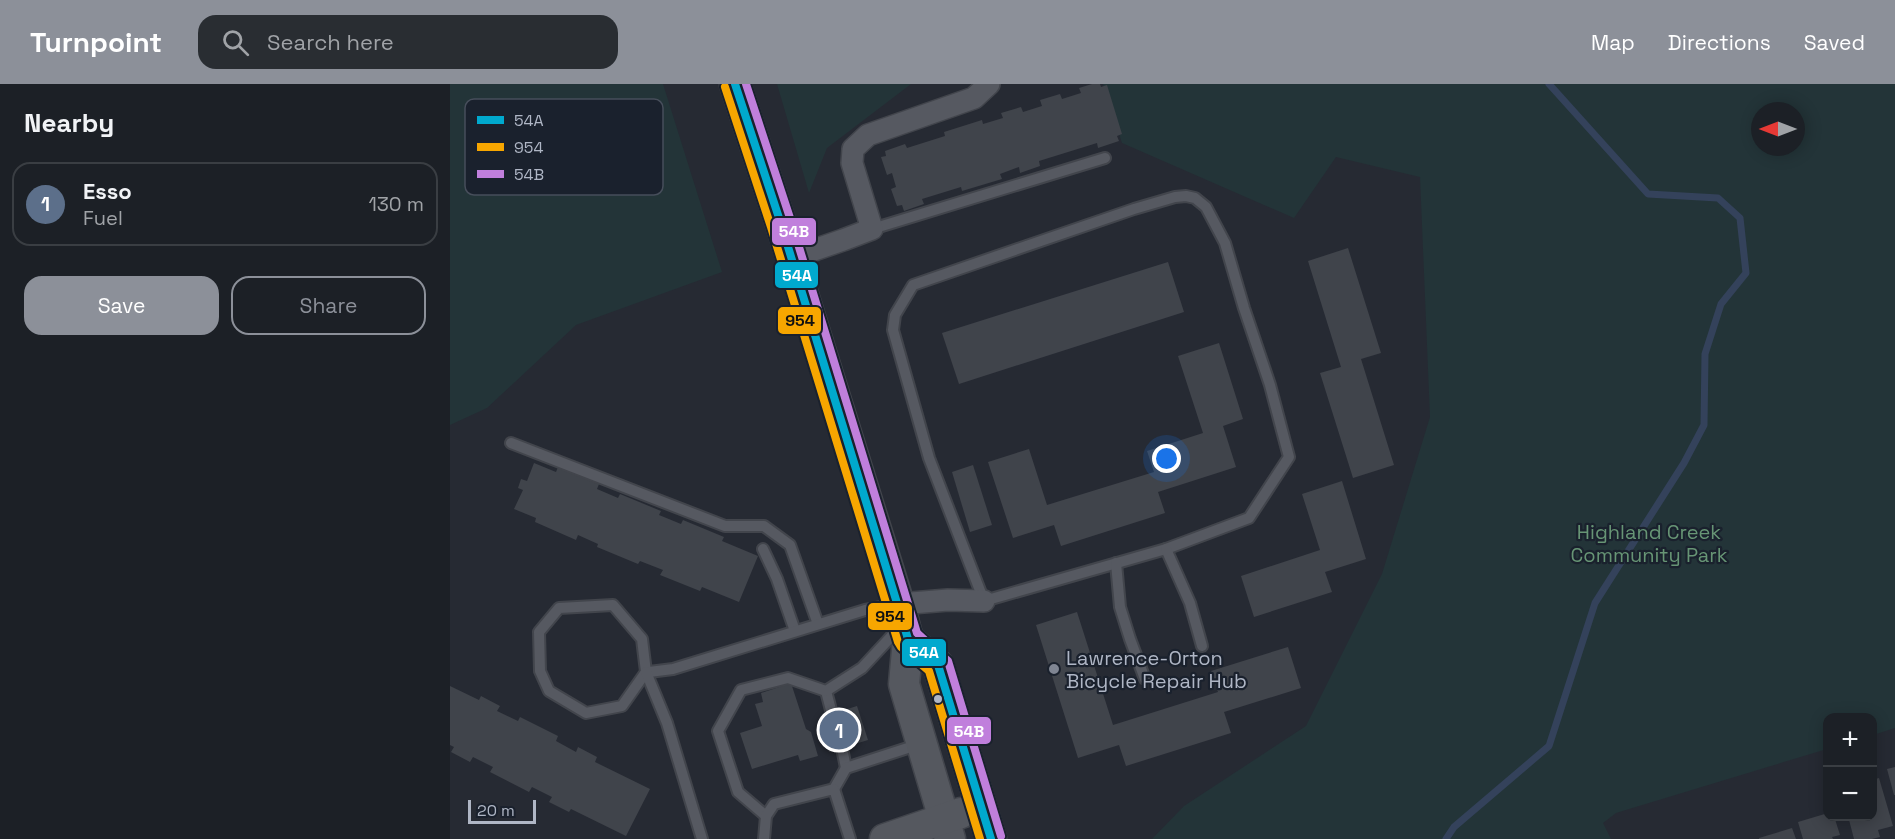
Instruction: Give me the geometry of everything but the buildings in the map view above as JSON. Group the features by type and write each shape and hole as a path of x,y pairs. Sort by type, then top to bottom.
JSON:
{"main road":[{"path":"735,84 781,224 904,622 904,684 947,829"},
{"path":"904,622 938,665 991,839"},
{"path":"885,839 947,829 981,807"}],"street":[{"path":"791,258 872,229 852,163 853,149 868,135 974,98 989,84"},
{"path":"904,622 948,600 984,601"}],"lane":[{"path":"872,229 1105,158"},
{"path":"1186,196 1194,198 1206,207 1225,243 1270,385 1289,457 1249,518 1166,549 1116,563 984,601 929,458 893,330 895,315 914,285 1134,209 1186,196"},
{"path":"512,443 725,526 764,526 789,545 818,624"},
{"path":"763,549 777,579 795,631"},
{"path":"1166,549 1190,603 1202,646"},
{"path":"1116,563 1120,607 1145,679"},
{"path":"702,839 667,723 646,672 642,639 613,605 559,608 539,633 540,671 549,691 586,713 622,706 646,672 673,669 865,610 904,622 862,668 826,691"},
{"path":"766,816 738,792 718,731 741,690 788,678 826,691"},
{"path":"826,691 832,714"},
{"path":"846,768 921,744"},
{"path":"764,839 766,816 774,804 834,789 846,768 842,748"},
{"path":"834,789 850,839"}],"green space":[{"path":"450,84 663,84 722,272 576,325 487,408 450,425"},
{"path":"777,84 911,84 827,148 809,193"},
{"name":"Highland Creek Community Park","path":"1103,84 1895,84 1895,728 1877,734 1877,713 1823,713 1823,750 1616,813 1603,823 1611,839 1152,839 1184,806 1306,726 1382,574 1430,417 1420,177 1336,157 1294,218 1122,143"}],"waterway":[{"path":"1446,839 1454,827 1549,746 1595,603 1684,463 1704,425 1705,354 1721,304 1746,273 1740,218 1718,198 1648,194 1549,84"}],"transit line":[{"name":"54A","path":"735,84 781,224 908,639 938,665 991,839"},
{"name":"54B","path":"746,84 791,221 917,633 948,661 1001,836"},
{"name":"954","path":"725,87 771,227 898,642 929,671 980,839"}],"place":[{"name":"Lawrence-Orton Bicycle Repair Hub","path":"1054,669"},
{"name":"Esso","path":"839,730"}]}
